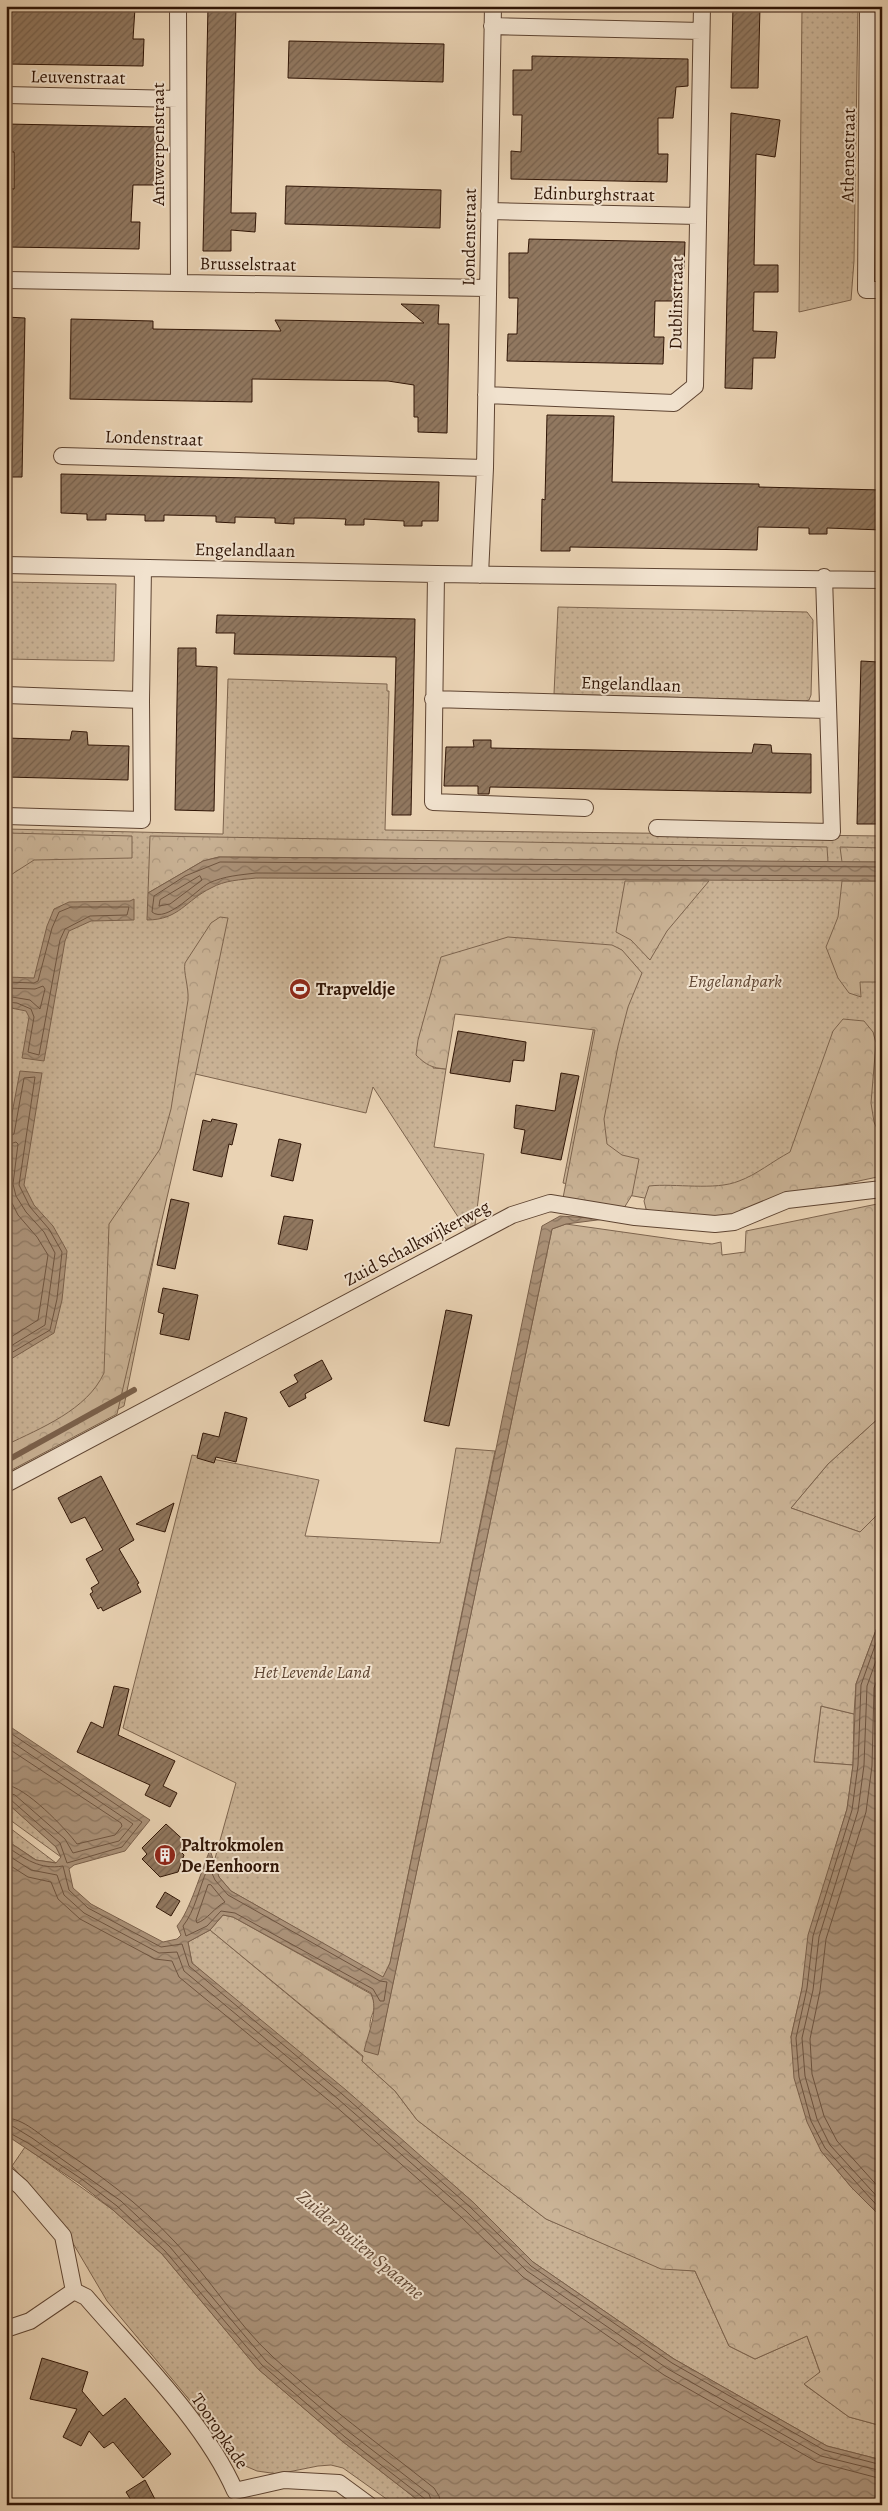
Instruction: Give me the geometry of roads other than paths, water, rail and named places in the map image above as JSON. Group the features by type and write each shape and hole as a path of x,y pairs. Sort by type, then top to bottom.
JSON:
{"street":[{"name":"Antwerpenstraat","path":"178,6 179,282"},
{"name":"Londenstraat","path":"480,575 485,468 493,6"},
{"name":"Dublinstraat","path":"486,395 674,403 695,386 702,6"},
{"name":"Athenestraat","path":"868,6 875,101 866,290 882,290"},
{"path":"492,26 701,31"},
{"name":"Leuvenstraat","path":"6,95 178,99"},
{"name":"Edinburghstraat","path":"489,211 698,216"},
{"name":"Brusselstraat","path":"6,280 488,288"},
{"name":"Londenstraat","path":"62,456 485,468"},
{"name":"Engelandlaan","path":"6,565 480,575 882,580"},
{"path":"6,816 142,820 143,568"},
{"path":"436,574 433,802 585,808"},
{"path":"657,828 832,832 824,578"},
{"path":"6,695 141,700"},
{"name":"Engelandlaan","path":"433,699 827,710"},
{"name":"Zuid Schalkwijkerweg","path":"6,1484 512,1215 550,1203 635,1217 715,1224 734,1222 787,1200 882,1189"},
{"path":"6,2174 21,2187 63,2236 74,2291 30,2320 6,2328"},
{"name":"Tooropkade","path":"74,2291 86,2297 189,2418 225,2468 234,2498 284,2480 339,2483 369,2505"}],"water":[{"path":"219,857 882,862 882,881 256,878 216,885 175,913 167,917 147,920 148,893 203,861"},
{"path":"134,899 134,920 91,921 69,931 65,941 44,1061 22,1058 29,1017 26,1011 6,1007 6,977 34,978 47,926 54,909 69,902 130,901"},
{"path":"20,1071 42,1073 24,1185 34,1205 53,1226 67,1251 62,1300 54,1333 6,1362 6,1145"},
{"name":"Zuider Buiten Spaarne","path":"560,1216 605,1219 566,1224 552,1229 378,2055 364,2051 374,2007 371,1993 233,1917 223,1915 210,1930 188,1942 192,1963 346,2090 474,2203 533,2262 674,2359 827,2446 882,2460 882,2505 424,2505 342,2441 258,2369 162,2254 113,2210 80,2184 6,2135 6,1840 36,1860 56,1863 61,1857 56,1847 6,1802 6,1724 150,1820 125,1851 74,1865 69,1869 73,1888 91,1904 163,1942 177,1939 181,1935 177,1926 191,1901 210,1850 219,1877 231,1891 383,1977 390,1963 542,1226"},
{"path":"882,1614 882,2218 852,2188 821,2151 807,2122 794,2078 791,2037 802,1988 808,1935 847,1809 853,1765 856,1684"}],"waterway":[{"path":"6,1461 134,1390"}],"place":[{"name":"Trapveldje","path":"300,989"},
{"name":"Paltrokmolen De Eenhoorn","path":"165,1855"}],"park label":[{"name":"Engelandpark","path":"735,981"},
{"name":"Het Levende Land","path":"312,1672"}]}
